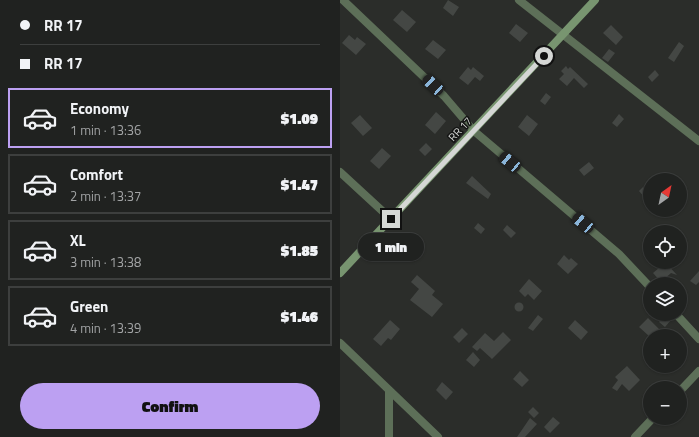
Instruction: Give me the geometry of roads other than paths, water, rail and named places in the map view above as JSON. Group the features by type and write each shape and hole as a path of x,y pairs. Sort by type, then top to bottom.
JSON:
{"main road":[{"name":"RR 17","path":"340,273 564,35 595,0"}],"street":[{"path":"343,0 444,96 474,131 619,254 643,280"},
{"path":"519,0 699,141"},
{"path":"340,172 391,219"},
{"path":"682,321 699,339"},
{"path":"340,343 438,437"},
{"path":"687,384 699,372"},
{"path":"388,437 389,391"},
{"path":"635,437 646,425"}]}
